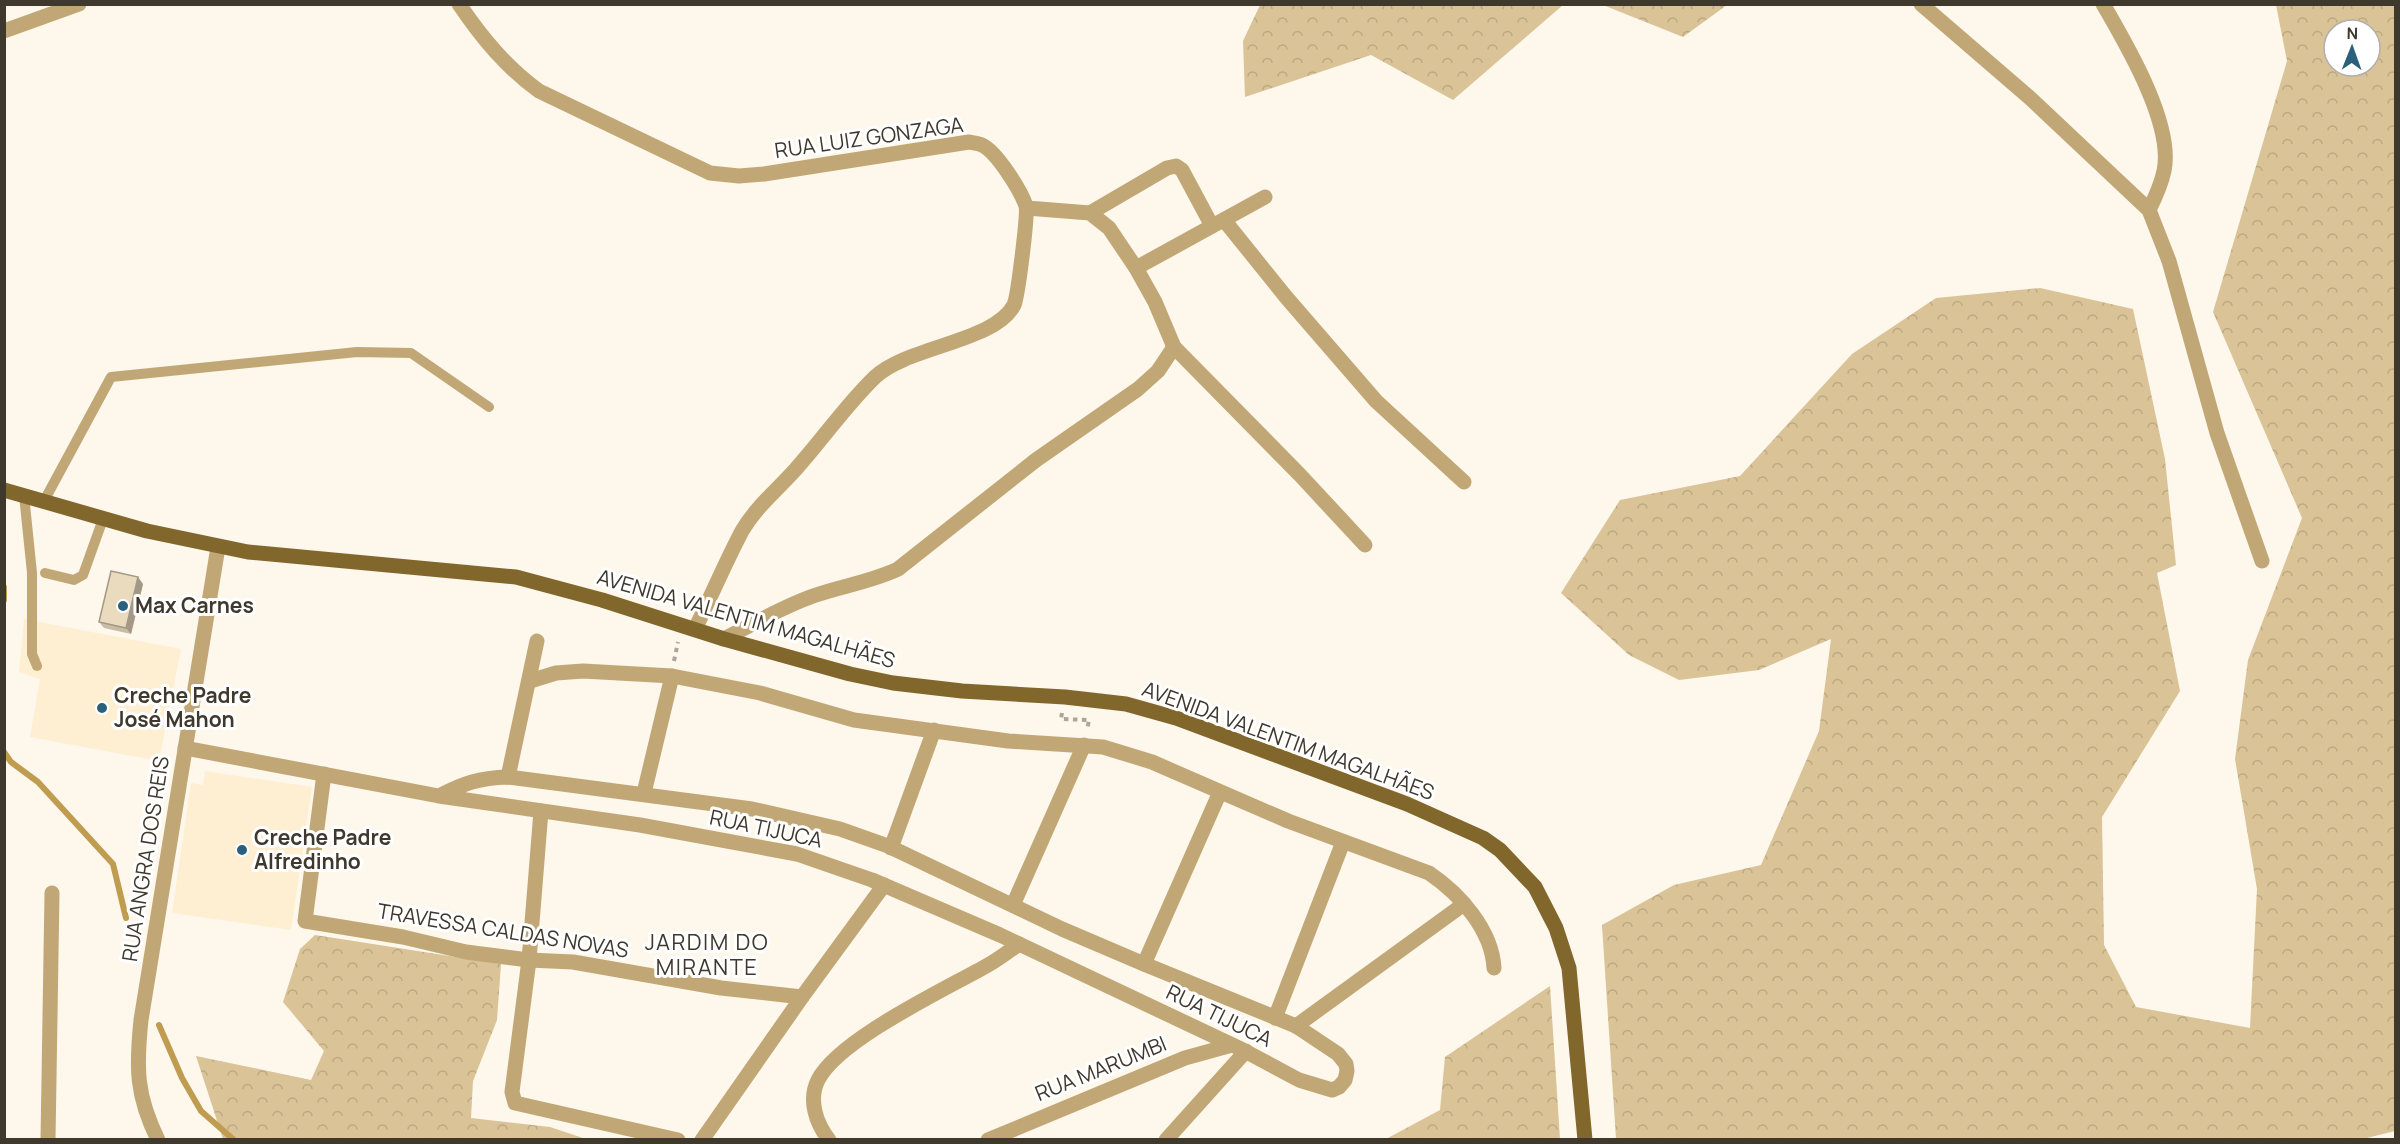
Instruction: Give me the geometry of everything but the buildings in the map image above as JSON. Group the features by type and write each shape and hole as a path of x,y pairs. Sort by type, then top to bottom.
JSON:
{"main road":[{"name":"AVENIDA VALENTIM MAGALHÃES","path":"4,490 103,519 218,547 284,557 516,577 724,639 850,674 893,683 1126,704 1176,718 1407,804 1483,838 1500,850 1535,887 1556,928 1569,968 1585,1140"}],"street":[{"path":"4,31 79,4"},
{"name":"RUA LUIZ GONZAGA","path":"459,4 494,52 517,76 539,91 710,173 739,176 764,174 969,142 981,144 1005,167 1027,208"},
{"path":"1921,4 2030,98 2149,210 2169,261 2217,433 2262,561"},
{"path":"2103,4 2151,96 2160,128 2164,169 2149,210"},
{"path":"1090,213 1167,168 1176,166 1182,170 1218,223 1376,401 1464,482"},
{"path":"1136,268 1265,198"},
{"path":"688,627 742,531 759,506 794,472 876,377 895,362 967,337 990,326 1014,305 1027,208 1090,213 1109,228 1136,268 1155,302 1174,347 1300,475 1365,545"},
{"path":"724,639 775,612 813,596 882,576 898,569 1036,460 1138,389 1158,370 1174,347"},
{"name":"RUA ANGRA DOS REIS","path":"158,1140 148,1119 140,1093 138,1057 141,1020 218,547"},
{"path":"508,777 537,641"},
{"path":"530,681 556,673 584,671 672,676 760,693 854,720 1008,741 1084,745 1127,753 1288,821 1429,873 1447,885 1464,904 1488,938 1493,953 1494,968"},
{"path":"644,794 672,676"},
{"path":"891,848 934,730"},
{"path":"1013,905 1084,745"},
{"name":"RUA TIJUCA","path":"185,748 439,796 640,825 797,854 884,885 1018,944 1239,1048 1299,1080 1332,1090 1340,1087 1345,1080 1346,1064 1338,1054 1296,1026"},
{"name":"TRAVESSA CALDAS NOVAS","path":"324,774 305,921 403,938 466,952 529,960 573,962 721,988 802,997"},
{"path":"439,796 466,782 489,777 508,777 791,816 840,828 891,848 1144,964 1296,1026 1464,904"},
{"path":"1144,964 1220,792"},
{"path":"541,811 529,960 512,1092 514,1103 678,1140"},
{"path":"1275,1018 1343,842"},
{"path":"702,1140 884,885"},
{"path":"48,1140 52,893"},
{"path":"829,1140 815,1115 813,1097 818,1080 829,1066 859,1038 991,964 1018,944"},
{"path":"1166,1140 1239,1048"},
{"name":"RUA MARUMBI","path":"988,1140 1185,1058 1239,1048"}],"lane":[{"path":"44,501 111,377 357,352 411,353 489,407"},
{"path":"24,495 32,573 32,654 37,666"},
{"path":"45,573 74,580 83,575 103,519"}],"path":[{"path":"672,676 688,627"},
{"path":"1065,697 1061,719 1089,720 1088,730 1079,730"}],"shaded area":[{"name":"Creche Padre José Mahon","path":"24,619 181,649 159,761 30,737 40,679 19,672"},
{"name":"Creche Padre Alfredinho","path":"205,771 312,787 291,930 172,913 191,783 203,785"}],"green space":[{"path":"1260,4 1563,5 1453,100 1371,55 1245,97 1243,41"},
{"path":"1603,5 1727,5 1683,37"},
{"path":"2276,5 2395,5 2395,1131 2359,1140 1616,1139 1602,925 1674,885 1761,865 1819,731 1831,639 1759,670 1679,680 1629,655 1561,593 1620,500 1740,476 1852,354 1936,298 2040,288 2133,309 2165,459 2176,565 2157,573 2180,691 2102,817 2104,945 2136,1007 2250,1028 2257,889 2235,759 2248,660 2302,518 2213,312 2287,61"},
{"path":"315,935 501,964 497,1020 473,1081 471,1118 550,1127 586,1139 223,1139 196,1056 311,1080 324,1051 283,1002 300,949"},
{"path":"1550,986 1560,1139 1386,1139 1440,1110 1445,1057"}],"waterway":[{"path":"4,587 4,600"},
{"path":"4,752 11,762 38,782 113,864 126,918"},
{"path":"159,1025 182,1078 201,1111 234,1140"}],"place":[{"name":"Max Carnes","path":"123,606"},
{"name":"Creche Padre José Mahon","path":"102,708"},
{"name":"Creche Padre Alfredinho","path":"242,850"}],"district":[{"name":"JARDIM DO MIRANTE","path":"707,954"}]}
